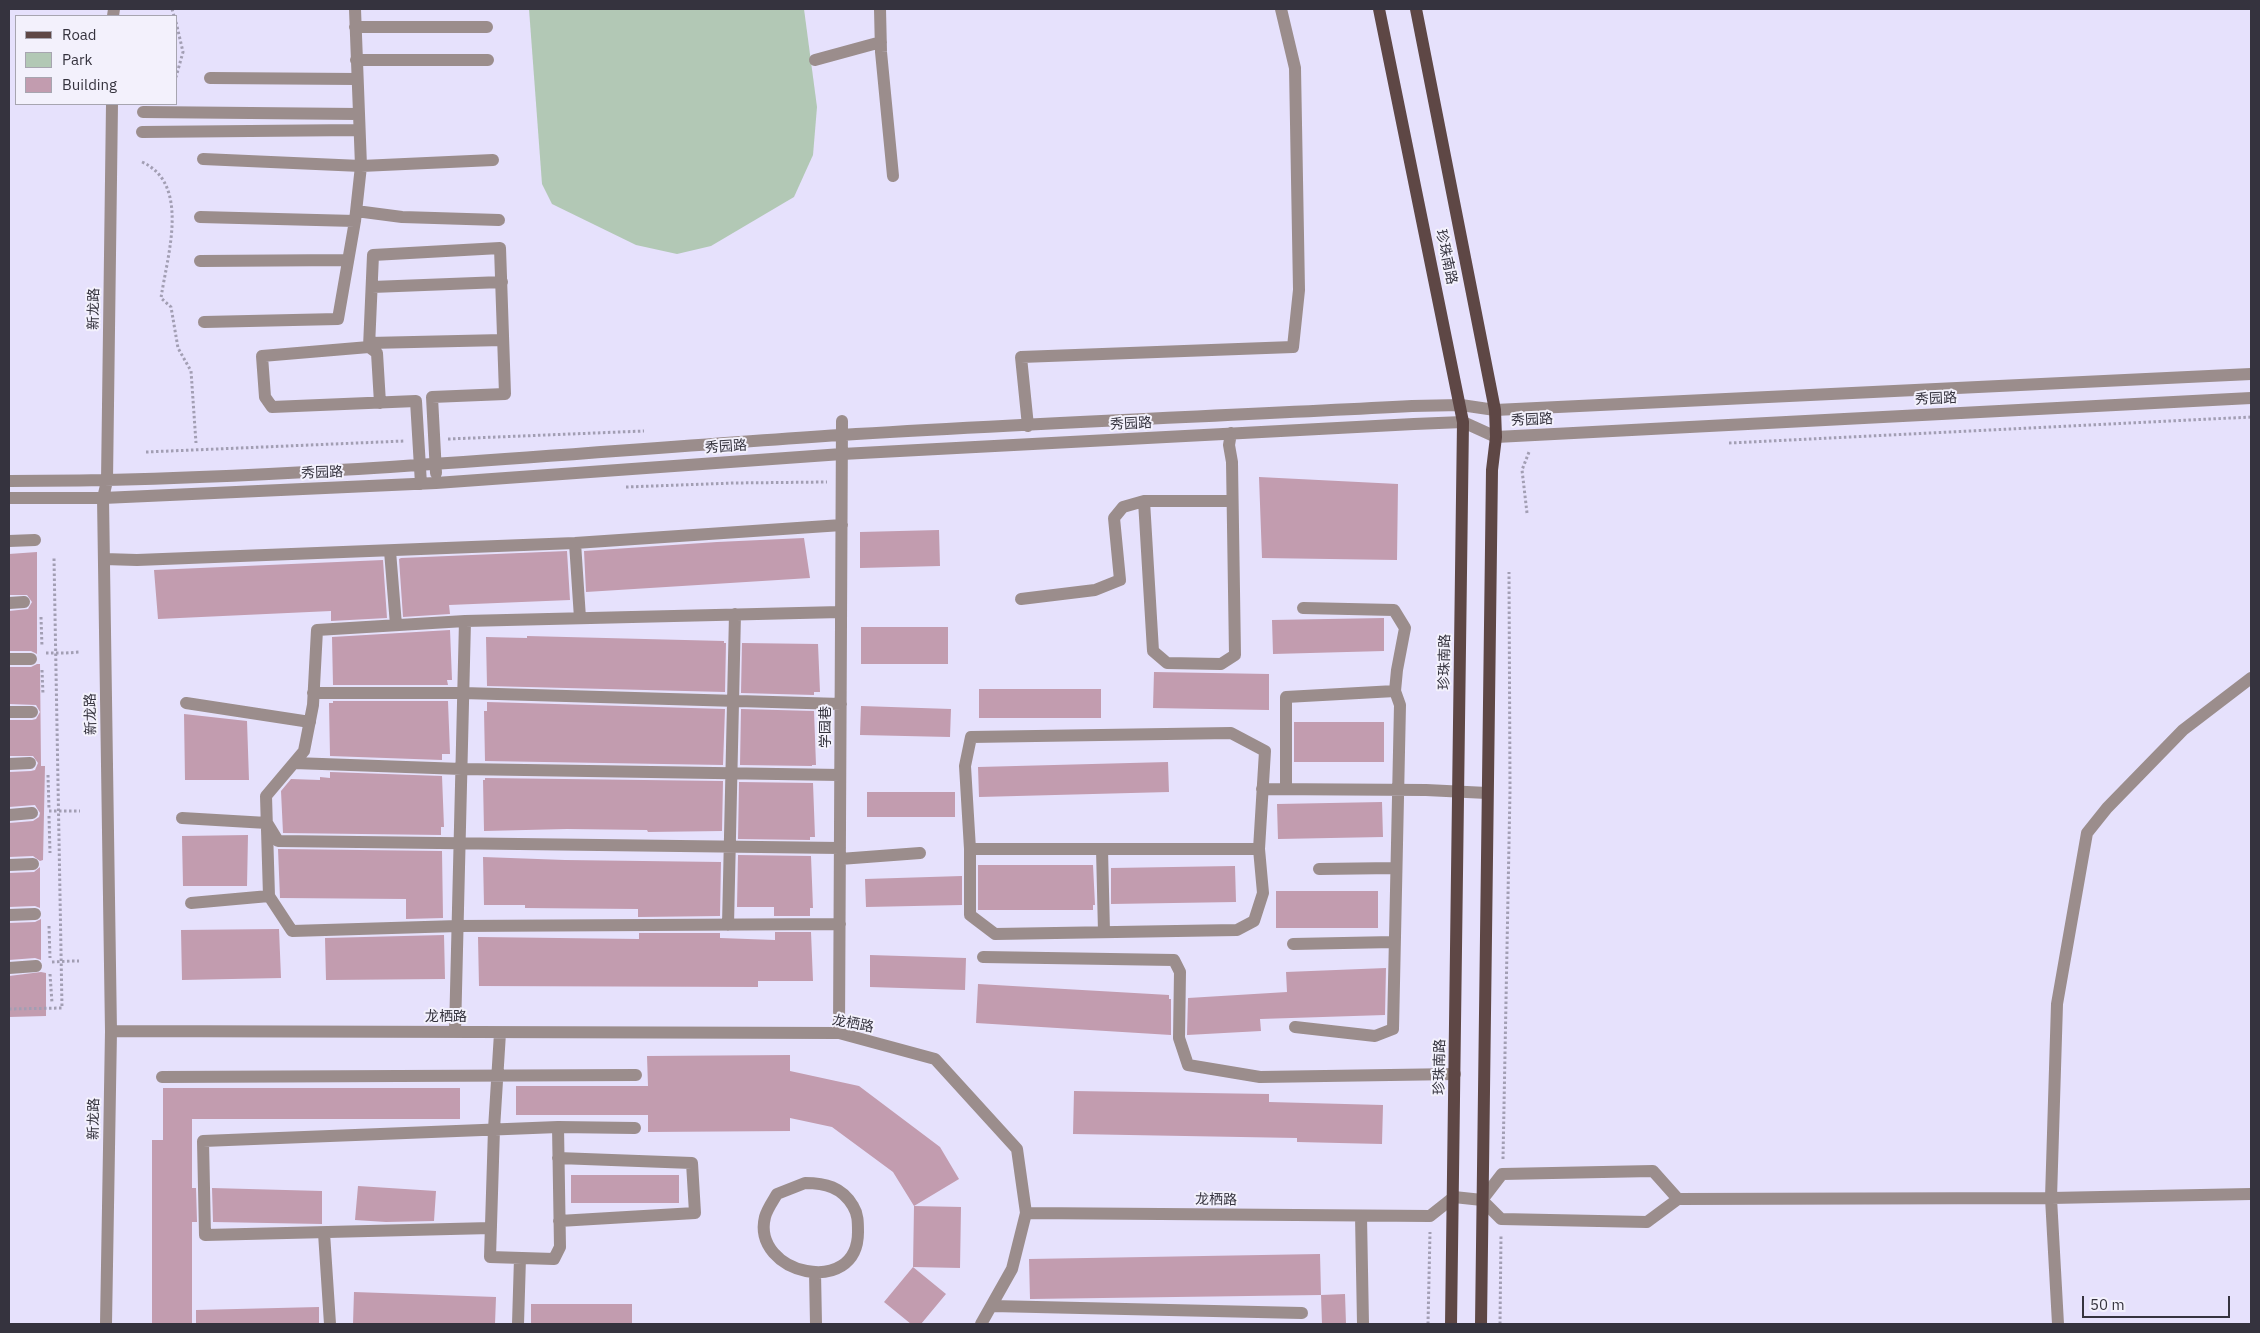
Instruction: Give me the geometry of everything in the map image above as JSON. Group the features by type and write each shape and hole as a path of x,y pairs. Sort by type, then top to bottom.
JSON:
{"main road":[{"name":"珍珠南路","path":"1379,9 1462,422 1459,792 1451,1324"},
{"name":"珍珠南路","path":"1416,9 1494,410 1496,437 1492,470 1481,1324"}],"street":[{"path":"204,322 338,319 361,166 358,130 355,9"},
{"path":"880,9 881,42 893,176"},
{"path":"1028,426 1021,357 1294,347 1299,290 1295,68 1282,9"},
{"path":"355,27 487,27"},
{"path":"815,60 881,42"},
{"path":"356,60 488,60"},
{"path":"210,78 357,79"},
{"name":"新龙路","path":"106,1324 111,1031 103,498 106,481 112,105"},
{"path":"143,112 358,114"},
{"path":"142,132 358,130"},
{"path":"203,159 361,166 493,160"},
{"path":"200,217 402,216 499,220"},
{"path":"380,403 377,353 369,345 373,255 500,248 505,394 432,397 436,483"},
{"path":"200,261 348,260"},
{"path":"372,287 502,282"},
{"path":"421,484 416,401 272,406 265,397 262,356 369,345 503,340"},
{"name":"秀园路","path":"9,481 106,481 420,465 842,435 1460,405 1494,410 2251,374"},
{"name":"秀园路","path":"9,498 103,498 421,484 842,454 1462,422 1496,437 2251,398"},
{"name":"学园巷","path":"839,1033 842,421"},
{"path":"1144,501 1153,651 1167,662 1221,664 1234,655 1231,433"},
{"path":"1021,598 1095,590 1120,580 1114,518 1123,507 1144,501 1232,501"},
{"path":"104,559 137,560 575,543 842,525"},
{"path":"9,541 35,540"},
{"path":"575,543 580,618"},
{"path":"390,551 396,625"},
{"path":"9,603 24,602"},
{"path":"1295,1027 1375,1036 1393,1029 1396,790 1400,704 1395,691 1396,670 1405,628 1394,610 1303,608"},
{"path":"840,924 458,926 292,931 269,896 266,796 304,751 314,693 317,630 465,621 841,612"},
{"path":"728,925 735,614"},
{"path":"456,1032 465,621"},
{"path":"9,659 31,659"},
{"path":"2058,1324 2051,1198 2057,1004 2087,834 2106,808 2184,730 2251,678"},
{"path":"1286,789 1286,697 1395,691"},
{"path":"314,693 463,693 841,704"},
{"path":"186,703 310,722"},
{"path":"9,712 32,712"},
{"path":"1231,733 1265,751 1262,789 1259,849 1263,893 1254,921 1237,930 995,934 970,915 970,849 965,766 971,737 1231,733"},
{"path":"9,764 30,763"},
{"path":"294,763 462,769 840,775"},
{"path":"1262,789 1396,790 1488,794"},
{"path":"9,815 32,814"},
{"path":"182,818 267,823"},
{"path":"267,823 278,841 729,848 840,854 920,853"},
{"path":"970,849 1259,849"},
{"path":"1102,849 1104,932"},
{"path":"9,865 33,864"},
{"path":"1319,869 1395,868"},
{"path":"191,903 269,896"},
{"path":"9,915 35,914"},
{"path":"1293,944 1394,942"},
{"path":"983,957 1174,960 1180,972 1179,1038 1188,1066 1260,1077 1455,1074"},
{"path":"9,968 36,966"},
{"name":"龙栖路","path":"111,1031 839,1033 935,1059 1017,1149 1026,1213 1430,1216"},
{"path":"500,1033 494,1129 490,1257 554,1259 560,1247 558,1127"},
{"path":"162,1077 636,1075"},
{"path":"491,1228 205,1236 203,1141 558,1127 635,1128"},
{"path":"558,1158 692,1163 695,1213 559,1221"},
{"path":"1482,1200 1502,1174 1653,1170 1678,1199"},
{"path":"805,1183 827,1184 836,1188 850,1201 857,1212 858,1239 851,1256 837,1269 827,1273 814,1272 799,1269 774,1253 766,1242 764,1228 767,1211 777,1194 805,1183"},
{"path":"1430,1216 1454,1197 1482,1200 1501,1219 1647,1222 1678,1199 2051,1198 2251,1194"},
{"path":"981,1324 1012,1269 1026,1213"},
{"path":"1361,1216 1364,1324"},
{"path":"324,1232 330,1324"},
{"path":"518,1324 520,1258"},
{"path":"814,1272 816,1324"},
{"path":"992,1306 1302,1313"}],"path":[{"path":"178,31 183,52 178,70"},
{"path":"142,162 153,167 170,189 174,223 161,298 171,307 178,348 191,371 196,443"},
{"path":"1724,443 2251,418"},
{"path":"1527,512 1522,470 1529,452 1537,450"},
{"path":"9,1009 62,1008 54,558"},
{"path":"1502,1174 1510,790 1509,570"},
{"path":"46,653 80,652"},
{"path":"49,811 80,811"},
{"path":"52,962 79,961"},
{"path":"1428,1324 1430,1216"},
{"path":"1500,1324 1501,1219"}],"green space":[{"path":"529,9 804,9 817,107 813,155 794,197 711,246 677,254 636,245 552,204 542,184"}],"building":[{"path":"1259,477 1398,484 1397,560 1262,558"},
{"path":"939,530 940,566 860,568 860,532"},
{"path":"804,538 810,578 586,592 584,551"},
{"path":"567,551 570,600 449,605 450,614 403,617 399,559 401,558"},
{"path":"37,552 37,654 31,651 9,651 9,611 28,609 32,602 27,595 9,595 9,554"},
{"path":"383,560 387,618 331,621 331,611 158,619 154,570"},
{"path":"1384,618 1384,651 1273,654 1272,620"},
{"path":"861,627 948,627 948,664 861,664"},
{"path":"450,630 452,680 447,680 448,685 333,685 332,637"},
{"path":"527,636 724,641 726,643 725,692 487,686 486,637 527,638"},
{"path":"742,643 818,644 820,692 814,692 814,695 741,693"},
{"path":"40,664 41,766 45,766 43,860 40,861 33,856 9,857 9,823 33,821 39,817 40,813 35,805 9,807 9,772 35,770 38,763 33,756 9,756 9,720 36,719 40,712 36,705 9,704 9,667 31,667"},
{"path":"1154,672 1269,674 1269,710 1153,708"},
{"path":"979,689 1101,689 1101,718 979,718"},
{"path":"333,701 448,701 450,754 442,754 442,760 330,756 329,703 333,703"},
{"path":"487,702 725,709 723,765 485,761 484,711 487,711"},
{"path":"861,706 951,709 950,737 860,735"},
{"path":"741,709 814,711 816,765 740,765"},
{"path":"184,714 247,721 249,780 185,780"},
{"path":"1294,722 1384,722 1384,762 1294,762"},
{"path":"1168,762 1169,792 979,797 978,767"},
{"path":"330,772 442,776 444,827 441,827 441,835 283,833 281,791 291,779 320,780 320,777 330,778"},
{"path":"485,778 723,781 722,831 648,832 647,830 567,829 484,831 483,780"},
{"path":"739,782 813,783 815,837 810,837 810,840 738,839"},
{"path":"867,792 955,792 955,817 867,817"},
{"path":"1382,802 1383,837 1278,839 1277,804"},
{"path":"248,835 247,886 183,886 182,836"},
{"path":"278,849 442,851 443,918 406,919 406,899 280,898"},
{"path":"738,855 811,856 813,908 810,908 810,916 774,916 774,907 737,907"},
{"path":"483,857 721,862 720,916 638,917 638,909 525,908 525,905 484,905"},
{"path":"978,865 1093,865 1095,905 1093,905 1093,910 978,910"},
{"path":"1235,866 1236,902 1111,904 1111,868"},
{"path":"40,867 40,908 35,906 9,907 9,873 34,872"},
{"path":"962,876 962,905 866,907 865,879"},
{"path":"1276,891 1378,891 1378,928 1276,928"},
{"path":"41,919 41,960 35,958 9,960 9,923 35,922"},
{"path":"279,929 281,978 182,980 181,930"},
{"path":"775,932 811,932 813,981 758,981 758,987 479,986 478,937 639,939 639,933 720,933 720,938 775,940"},
{"path":"444,935 445,979 326,980 325,938"},
{"path":"870,955 966,958 965,990 870,987"},
{"path":"1386,968 1385,1015 1260,1019 1261,1031 1187,1035 1188,998 1287,992 1286,972"},
{"path":"46,973 46,1016 9,1017 9,976"},
{"path":"978,984 1169,995 1169,999 1171,999 1171,1035 976,1023"},
{"path":"790,1055 790,1071 859,1086 940,1147 959,1179 914,1206 893,1172 832,1127 790,1118 790,1131 648,1132 648,1115 516,1115 516,1086 648,1086 647,1056"},
{"path":"163,1088 460,1088 460,1119 192,1119 192,1188 196,1188 197,1222 192,1222 192,1324 152,1324 152,1140 163,1140"},
{"path":"1074,1091 1269,1094 1269,1102 1383,1105 1382,1144 1297,1142 1297,1138 1073,1134"},
{"path":"571,1175 679,1175 679,1203 571,1203"},
{"path":"358,1186 436,1191 434,1221 386,1222 355,1220"},
{"path":"212,1188 322,1191 322,1224 213,1222"},
{"path":"914,1206 961,1207 960,1268 913,1267"},
{"path":"1320,1254 1321,1295 1030,1299 1029,1259"},
{"path":"913,1267 946,1294 921,1324 911,1324 884,1302"},
{"path":"354,1292 496,1297 495,1324 353,1324"},
{"path":"1345,1294 1346,1324 1322,1324 1321,1295"},
{"path":"531,1304 632,1304 632,1324 531,1324"},
{"path":"319,1307 319,1324 196,1324 196,1310"}]}
